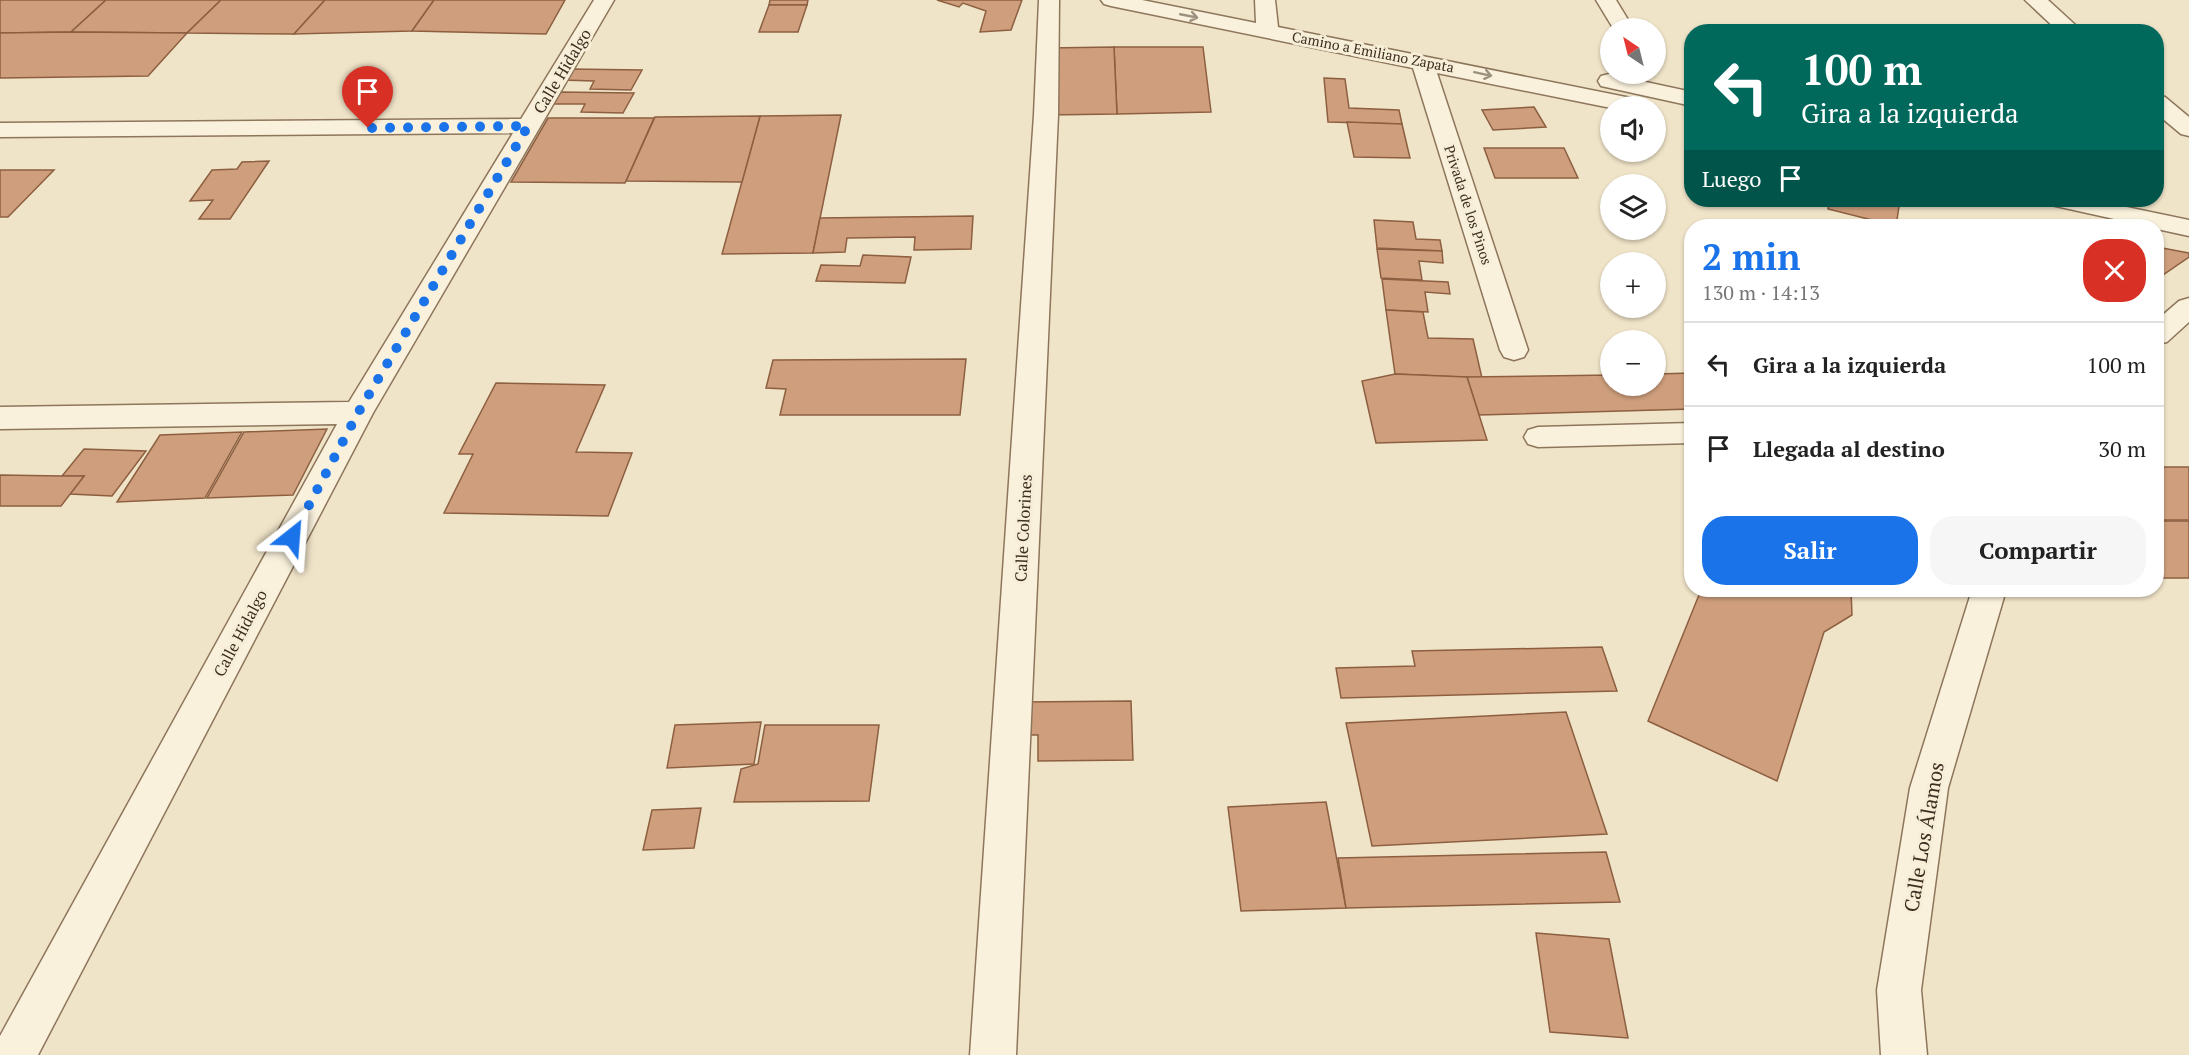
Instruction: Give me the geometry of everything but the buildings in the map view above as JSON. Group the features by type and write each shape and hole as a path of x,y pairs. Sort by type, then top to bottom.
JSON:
{"street":[{"name":"Calle Hidalgo","path":"14,1055 358,413 604,0"},
{"name":"Calle Colorines","path":"993,1055 1046,127 1049,0"},
{"name":"Camino a Emiliano Zapata","path":"1111,0 1266,14 1422,61 1600,98"},
{"name":"Camino a Emiliano Zapata","path":"1209,0 1655,96"},
{"path":"1606,0 1617,18"},
{"path":"2035,0 2064,24"},
{"name":"Privada de los Pinos","path":"1422,61 1514,350"},
{"name":"Camino a Emiliano Zapata","path":"1666,97 1684,98"},
{"name":"Camino a Emiliano Zapata","path":"1666,103 1684,114"},
{"path":"2164,108 2189,129"},
{"path":"0,130 528,126"},
{"path":"2164,203 2189,208"},
{"path":"2092,207 2148,219"},
{"path":"2164,223 2189,228"},
{"path":"2164,329 2189,307"},
{"path":"0,418 358,413"},
{"name":"Calle Los Álamos","path":"1904,1055 1899,990 1929,788 1987,597"}],"lane":[{"path":"1538,437 1684,433"}],"route":[{"path":"292,537 358,413 528,126 368,128"}]}
